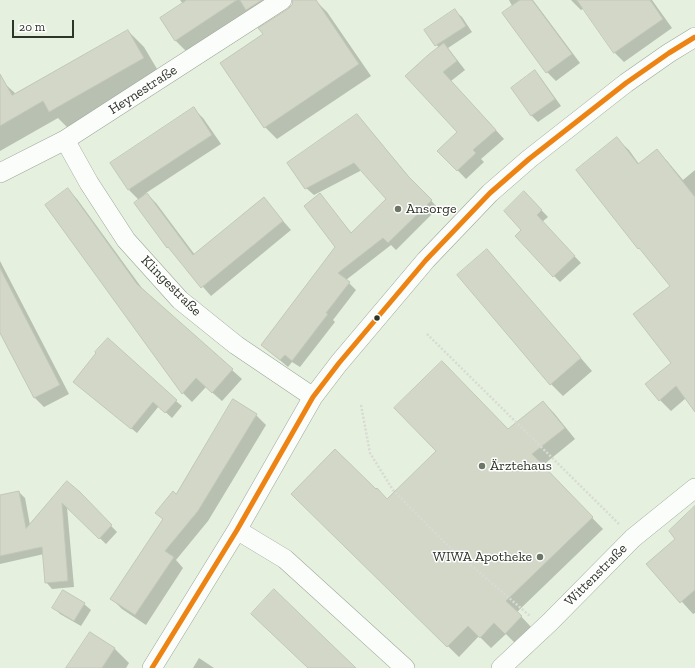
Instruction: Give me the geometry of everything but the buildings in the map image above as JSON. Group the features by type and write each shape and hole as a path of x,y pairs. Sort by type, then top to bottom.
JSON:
{"street":[{"name":"Heynestraße","path":"0,173 66,140 282,0"},
{"path":"152,668 237,530 313,397 339,363 426,260 490,193 535,154 626,83 695,37"},
{"name":"Klingestraße","path":"66,140 89,183 126,240 180,300 236,345 313,397"},
{"name":"Wittenstraße","path":"501,668 544,628 633,538 695,488"},
{"path":"237,530 285,559 405,668"}],"path":[{"path":"427,334 633,538"},
{"path":"361,405 370,453 393,490 444,542 544,628"}],"transit line":[{"path":"152,668 237,530 313,397 339,363 426,260 490,193 529,159 626,83 695,37"}],"place":[{"name":"Ansorge","path":"398,209"},
{"name":"Ärztehaus","path":"482,466"},
{"name":"WIWA Apotheke","path":"540,557"}]}
